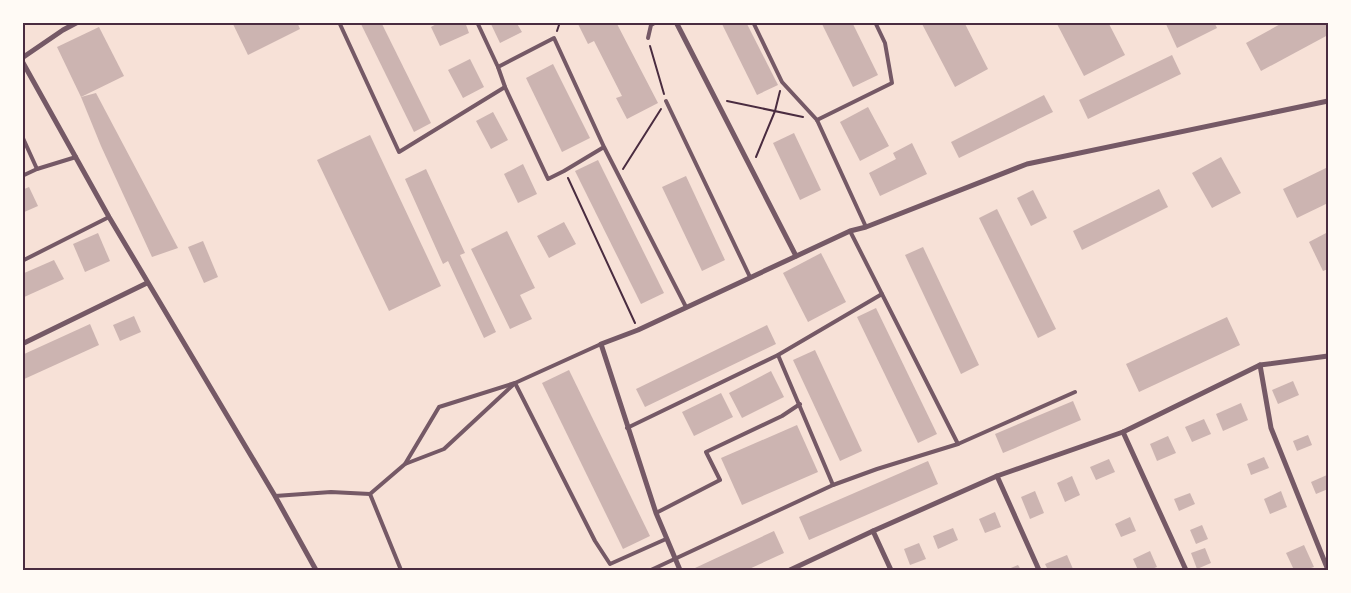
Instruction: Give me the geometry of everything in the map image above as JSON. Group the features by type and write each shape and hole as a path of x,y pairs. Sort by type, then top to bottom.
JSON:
{"street":[{"path":"78,22 63,30 22,59 109,217 275,496 316,570"},
{"path":"677,24 796,256"},
{"path":"680,570 656,513 601,344 638,330 850,231 866,227 1027,164 1328,101"},
{"path":"22,344 148,283"},
{"path":"790,570 997,476 1123,432 1260,365 1328,356"},
{"path":"1260,365 1272,428 1328,570"},
{"path":"1123,432 1186,570"},
{"path":"997,476 1039,570"},
{"path":"873,531 891,570"}],"lane":[{"path":"340,22 399,152 505,87"},
{"path":"478,22 505,87 548,178 564,171 604,146"},
{"path":"648,38 651,25 656,22"},
{"path":"671,22 677,24"},
{"path":"753,22 782,82 817,120 866,227"},
{"path":"817,120 892,83 885,43 875,22"},
{"path":"498,67 554,38 604,146 686,307"},
{"path":"666,101 750,277"},
{"path":"22,136 37,169"},
{"path":"22,176 37,169 76,158"},
{"path":"22,261 109,217"},
{"path":"850,231 958,444"},
{"path":"627,428 778,355 882,294"},
{"path":"275,496 331,492 370,494 405,464 439,407 515,383 601,344"},
{"path":"778,355 834,485"},
{"path":"405,464 444,449 515,383"},
{"path":"515,383 595,541 610,564 666,539"},
{"path":"651,570 834,485 877,469 958,444 1075,392"},
{"path":"656,513 720,480 706,452 782,416 800,404"},
{"path":"370,494 401,570"}],"path":[{"path":"619,175 666,101 648,38"},
{"path":"752,168 775,111 782,82"},
{"path":"715,99 817,120"},
{"path":"564,171 638,330"}],"building":[{"path":"232,22 297,22 300,29 248,55"},
{"path":"360,22 381,22 431,123 414,132"},
{"path":"440,22 465,22 469,33 440,46 431,27"},
{"path":"490,22 516,22 522,32 500,43"},
{"path":"580,22 616,22 658,103 627,119 616,98 622,96 594,41 588,44 578,24"},
{"path":"721,22 746,22 778,85 757,95"},
{"path":"821,22 852,22 878,75 853,87"},
{"path":"921,22 964,22 988,69 955,87"},
{"path":"1056,22 1108,22 1125,55 1084,76"},
{"path":"1165,22 1214,22 1217,28 1177,48"},
{"path":"1284,22 1328,22 1328,35 1261,71 1246,43"},
{"path":"99,27 124,76 81,97 57,47"},
{"path":"1172,55 1181,74 1088,119 1079,100"},
{"path":"470,59 484,87 463,98 448,70"},
{"path":"553,64 590,138 562,152 526,78"},
{"path":"96,93 178,248 152,257 101,146 81,97"},
{"path":"1044,95 1053,112 959,158 951,142"},
{"path":"868,107 889,146 860,161 840,122"},
{"path":"493,112 508,140 491,149 476,121"},
{"path":"794,133 821,190 800,200 773,143"},
{"path":"370,135 441,286 389,311 317,160"},
{"path":"912,143 927,174 880,196 869,173 896,159 893,153"},
{"path":"1221,157 1241,193 1212,208 1192,173"},
{"path":"598,160 664,293 641,304 575,171"},
{"path":"523,164 537,194 518,203 504,174"},
{"path":"1328,167 1328,203 1297,218 1283,189"},
{"path":"426,169 465,253 460,255 496,332 484,338 448,261 443,264 405,179"},
{"path":"686,176 725,260 702,271 662,187"},
{"path":"29,187 38,206 22,213 22,190"},
{"path":"1159,189 1168,207 1082,250 1073,231"},
{"path":"1033,190 1047,218 1031,226 1017,198"},
{"path":"997,209 1056,329 1038,338 979,218"},
{"path":"564,222 576,244 549,258 537,236"},
{"path":"507,231 535,288 520,295 532,319 510,329 471,249"},
{"path":"1328,232 1328,269 1323,271 1309,242"},
{"path":"98,233 110,261 85,272 73,244"},
{"path":"203,241 218,277 204,283 188,247"},
{"path":"923,247 979,365 961,374 905,255"},
{"path":"821,253 846,302 808,322 783,273"},
{"path":"54,260 64,279 22,298 22,274"},
{"path":"876,308 937,434 918,443 857,317"},
{"path":"134,316 141,332 120,341 113,325"},
{"path":"1227,317 1240,345 1139,392 1126,364"},
{"path":"90,324 99,345 22,380 22,355"},
{"path":"767,325 776,344 645,407 636,389"},
{"path":"815,350 862,451 840,461 793,360"},
{"path":"569,370 650,536 623,549 542,383"},
{"path":"771,371 784,397 742,418 729,393"},
{"path":"1293,381 1299,395 1278,404 1272,390"},
{"path":"721,393 733,417 694,436 682,412"},
{"path":"1073,401 1081,420 1003,453 995,434"},
{"path":"1241,403 1248,420 1223,431 1216,414"},
{"path":"1204,419 1211,434 1192,442 1185,427"},
{"path":"797,425 818,472 742,505 721,458"},
{"path":"1308,435 1312,445 1297,451 1293,441"},
{"path":"1168,436 1176,453 1157,461 1150,444"},
{"path":"1264,457 1269,468 1251,475 1247,464"},
{"path":"1109,459 1115,472 1096,480 1090,467"},
{"path":"928,461 938,484 809,540 799,517"},
{"path":"1327,475 1328,489 1316,494 1311,482"},
{"path":"1072,476 1080,495 1065,502 1057,483"},
{"path":"1035,491 1044,513 1030,519 1021,497"},
{"path":"1281,491 1287,507 1270,514 1264,499"},
{"path":"1190,493 1195,504 1179,511 1174,499"},
{"path":"995,512 1001,527 985,533 979,519"},
{"path":"1130,517 1136,531 1121,537 1115,524"},
{"path":"1202,525 1208,539 1196,544 1190,530"},
{"path":"953,528 958,540 938,549 933,536"},
{"path":"774,531 784,553 747,570 696,570 695,568"},
{"path":"919,543 926,559 910,565 904,549"},
{"path":"1304,545 1314,567 1305,570 1294,570 1286,553"},
{"path":"1205,548 1211,563 1197,569 1191,553"},
{"path":"1150,551 1157,567 1149,570 1138,570 1133,559"},
{"path":"1067,555 1073,569 1048,570 1045,564"},
{"path":"1018,565 1021,570 1006,570"}]}
